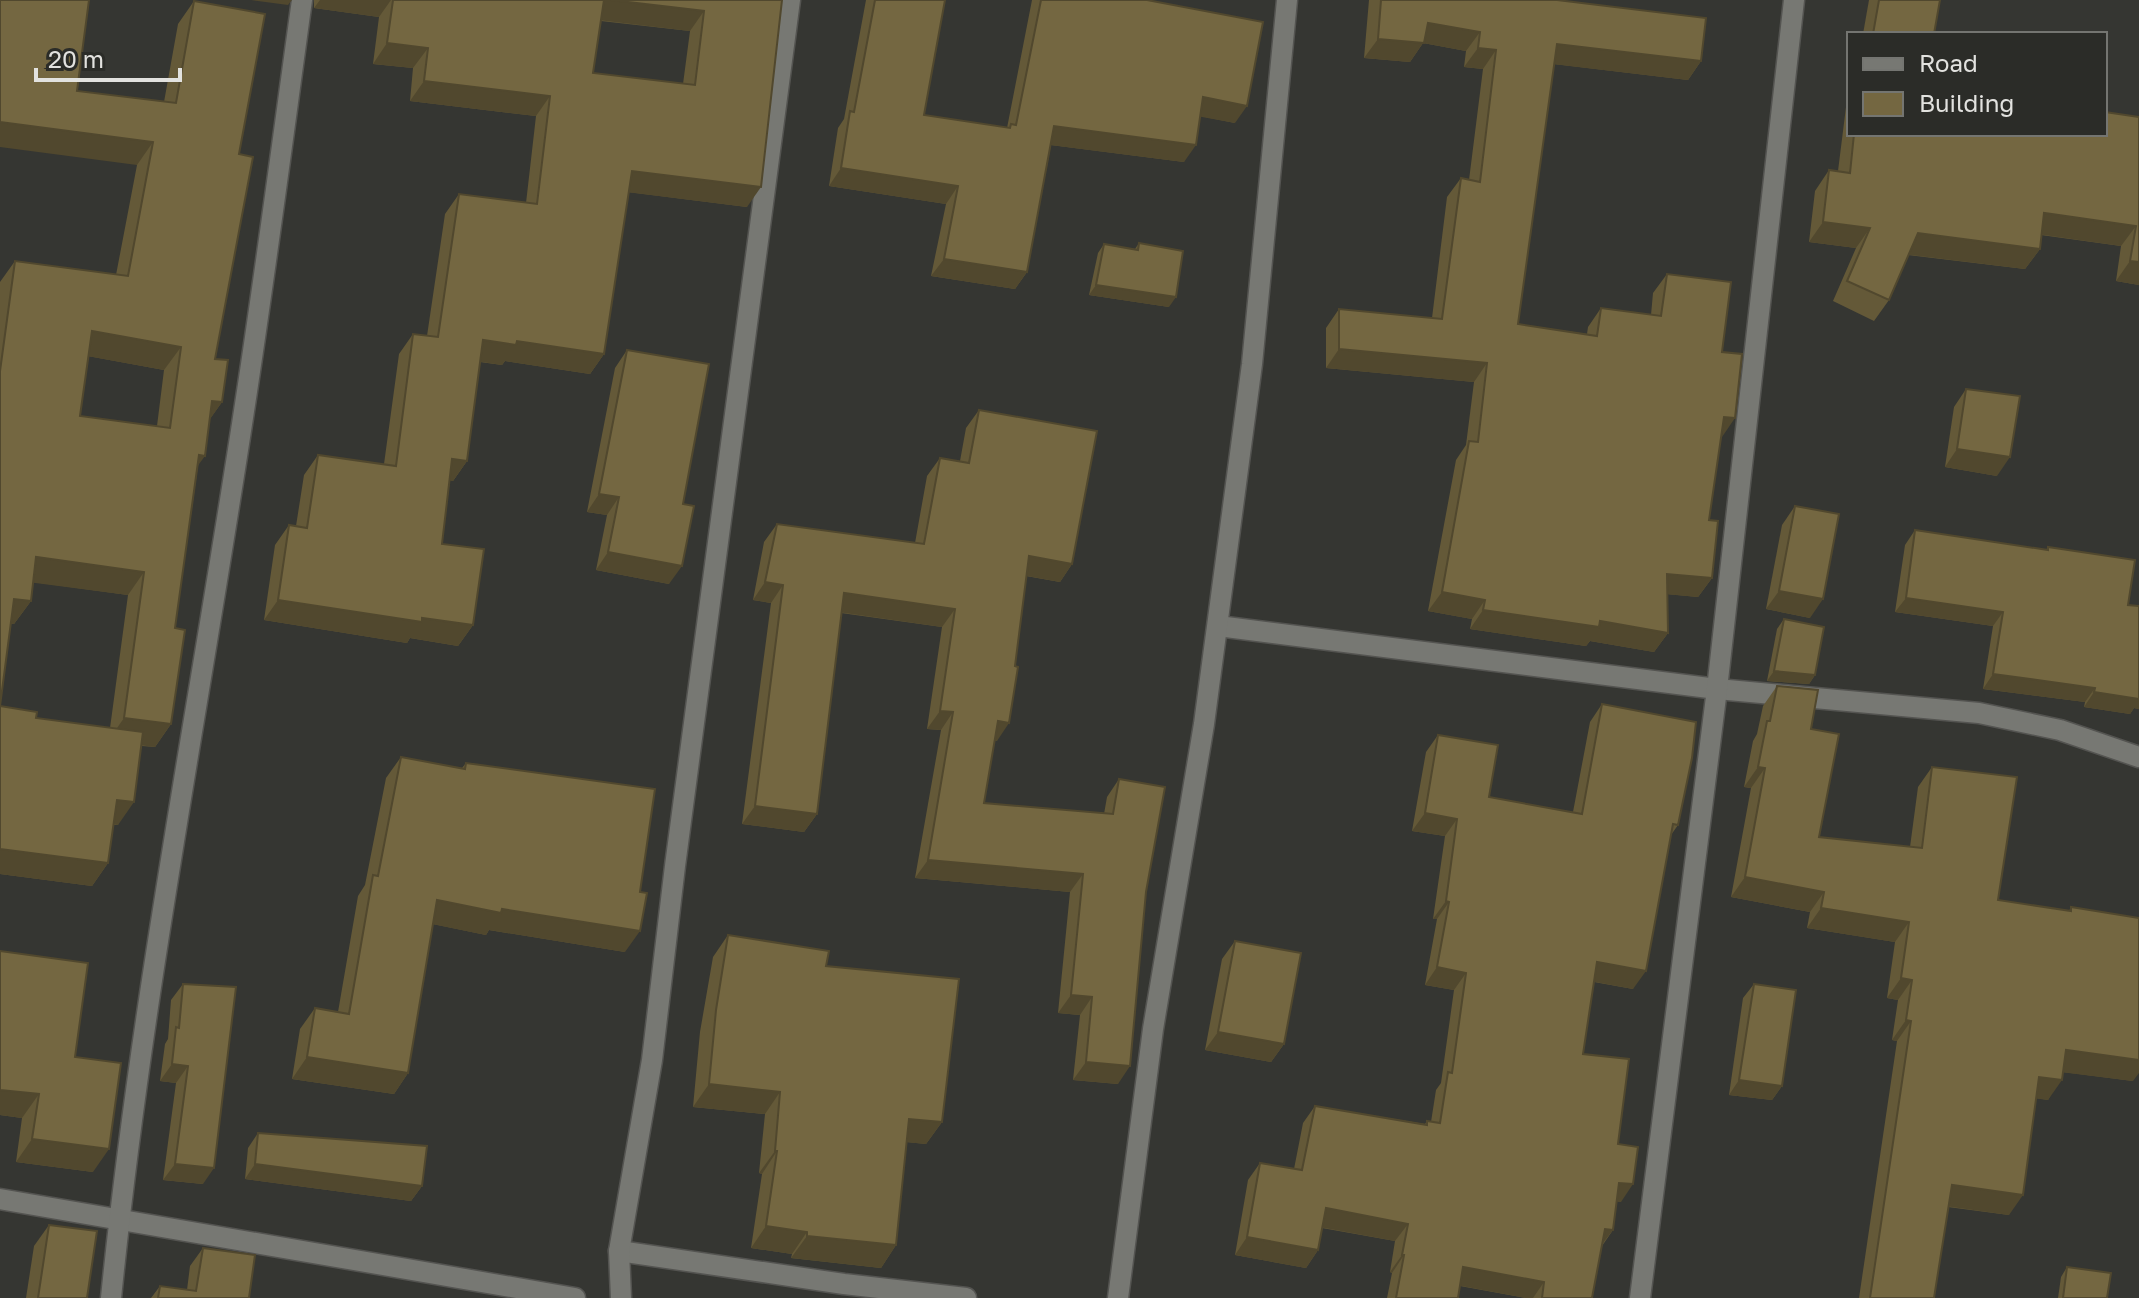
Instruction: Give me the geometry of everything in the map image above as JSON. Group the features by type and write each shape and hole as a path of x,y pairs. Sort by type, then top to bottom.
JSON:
{"street":[{"path":"111,1298 150,990 244,412 302,0"},
{"path":"621,1298 619,1251 652,1060 790,0"},
{"path":"1118,1298 1153,1029 1218,626 1252,364 1287,0"},
{"path":"1640,1298 1717,689 1794,0"},
{"path":"1218,626 1717,689 1979,713 2060,730 2139,757"},
{"path":"0,1199 575,1298"},
{"path":"619,1251 844,1284 966,1298"}],"building":[{"path":"0,0 89,0 77,91 176,103 194,1 265,14 239,154 253,157 215,359 228,360 222,402 212,401 205,456 199,455 175,628 185,630 171,724 124,718 144,572 36,557 31,601 14,599 0,706 0,371 15,261 128,276 153,142 0,122","holes":["92,331 181,347 170,428 80,416"]},
{"path":"393,0 604,0 593,73 695,85 704,11 611,0 782,0 761,187 632,171 604,354 517,341 516,345 483,340 467,461 452,459 442,544 484,549 473,625 422,618 422,622 278,600 289,525 307,528 318,455 396,466 413,334 438,337 459,194 537,204 550,96 424,81 428,48 387,43"},
{"path":"875,0 945,0 924,115 1010,128 1011,124 1016,125 1041,0 1147,0 1263,22 1247,106 1203,97 1196,145 1054,126 1027,272 944,259 958,186 841,168 850,111 854,112"},
{"path":"1381,0 1557,0 1706,18 1701,61 1557,44 1518,324 1597,336 1601,308 1661,316 1667,274 1731,282 1722,352 1742,354 1735,418 1724,417 1709,520 1718,521 1712,578 1667,574 1668,633 1600,621 1599,627 1483,610 1485,600 1442,592 1469,441 1478,442 1487,363 1339,349 1339,309 1442,319 1461,178 1480,182 1496,50 1478,48 1480,32 1428,23 1424,43 1378,39"},
{"path":"1879,0 1940,0 1934,32 1873,32"},
{"path":"2107,112 2139,117 2139,262 2130,261 2136,226 2044,213 2040,249 1918,233 1889,300 1847,281 1870,228 1823,222 1829,170 1850,173 1854,136 2107,136"},
{"path":"1139,243 1183,251 1176,297 1096,285 1104,244 1138,250"},
{"path":"627,350 709,364 683,504 694,506 682,566 608,552 619,497 599,494"},
{"path":"1966,389 2020,396 2010,457 1957,449"},
{"path":"979,410 1097,431 1072,564 1029,556 1009,723 998,721 984,803 1113,814 1119,779 1165,787 1146,892 1130,1066 1086,1062 1092,997 1071,995 1083,874 928,860 953,712 940,711 955,609 844,593 817,814 755,806 783,585 765,582 777,524 924,544 940,458 969,463"},
{"path":"1795,506 1839,514 1823,599 1779,591"},
{"path":"1915,530 2135,560 2128,605 2139,606 2139,699 2094,692 2095,688 1993,674 2003,612 1906,598"},
{"path":"1784,619 1824,627 1815,675 1774,671"},
{"path":"1777,686 1818,690 1811,729 1839,734 1819,837 1922,848 1932,767 2017,777 1998,900 2139,918 2139,1060 2066,1050 2062,1080 2039,1077 2023,1195 1952,1185 1934,1298 1870,1298 1911,1021 1906,1020 1912,980 1901,978 1909,922 1821,908 1824,892 1745,877 1765,768 1758,767"},
{"path":"1602,704 1696,722 1692,758 1678,825 1673,824 1646,971 1597,962 1583,1054 1629,1059 1618,1144 1638,1147 1633,1184 1619,1183 1613,1230 1605,1229 1592,1298 1542,1298 1544,1282 1463,1267 1458,1298 1396,1298 1408,1224 1326,1208 1318,1250 1247,1237 1260,1163 1302,1170 1315,1106 1427,1125 1427,1121 1440,1123 1448,1072 1452,1073 1466,973 1437,967 1449,902 1446,901 1457,819 1425,813 1438,735 1498,745 1489,797 1582,814"},
{"path":"0,706 37,712 36,718 143,732 134,802 117,800 108,863 0,849"},
{"path":"401,757 465,769 466,763 655,789 640,892 647,893 640,931 502,909 501,913 437,900 408,1073 307,1057 315,1008 349,1014 373,875 378,876"},
{"path":"728,935 829,951 826,966 959,979 942,1122 909,1119 896,1245 807,1236 807,1232 766,1226 777,1151 780,1092 709,1084 716,1010"},
{"path":"1235,941 1301,953 1284,1044 1218,1032"},
{"path":"0,951 88,963 75,1057 121,1063 109,1149 32,1139 39,1094 0,1090"},
{"path":"183,984 236,987 214,1168 175,1164 188,1066 172,1064"},
{"path":"1754,984 1796,990 1782,1086 1739,1080"},
{"path":"258,1133 427,1146 422,1186 255,1164"},
{"path":"49,1225 97,1231 87,1298 38,1298"},
{"path":"203,1248 255,1255 249,1298 158,1298 160,1286 196,1291"},
{"path":"2067,1267 2111,1273 2107,1298 2063,1298"}]}
